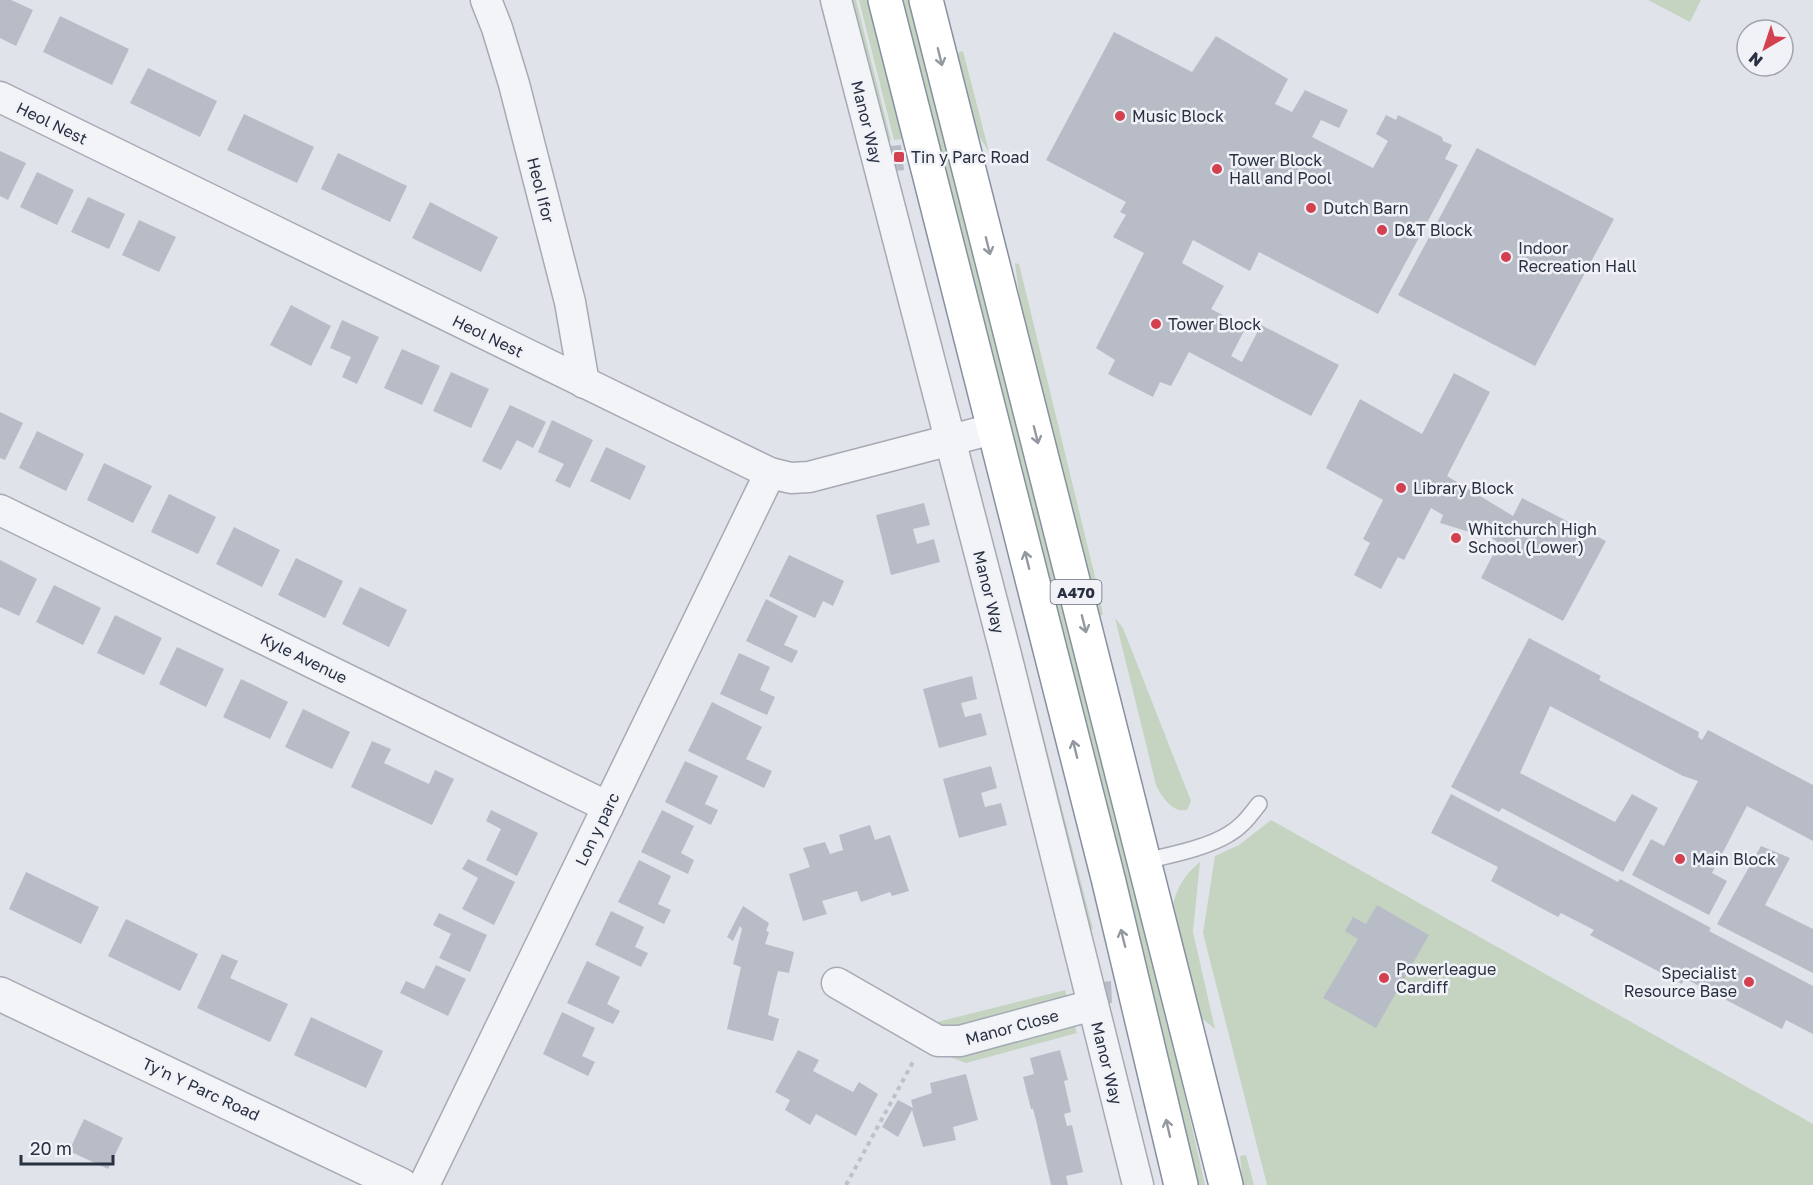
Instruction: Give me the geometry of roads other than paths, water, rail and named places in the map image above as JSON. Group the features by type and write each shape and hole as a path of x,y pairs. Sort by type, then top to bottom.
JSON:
{"highway":[{"name":"A470","path":"885,0 1108,878 1181,1185"},
{"name":"A470","path":"926,0 1226,1185"}],"street":[{"name":"Heol Ifor","path":"486,0 497,28 523,117 570,302 584,383"},
{"name":"Manor Way","path":"836,0 951,441 1138,1185"},
{"name":"Heol Nest","path":"0,97 770,473 791,478 809,477 993,429"},
{"name":"Lon y parc","path":"424,1185 770,473"},
{"name":"Kyle Avenue","path":"0,510 608,807"},
{"name":"Manor Close","path":"837,983 938,1041 948,1042 960,1041 1093,1005"},
{"name":"Ty'n Y Parc Road","path":"0,994 401,1185"}],"lane":[{"path":"1144,861 1228,835 1246,820 1259,804"}],"place":[{"name":"Music Block","path":"1120,116"},
{"name":"Tin y Parc Road","path":"899,157"},
{"name":"Tower Block Hall and Pool","path":"1217,169"},
{"name":"Dutch Barn","path":"1311,208"},
{"name":"D&T Block","path":"1382,230"},
{"name":"Indoor Recreation Hall","path":"1506,257"},
{"name":"Tower Block","path":"1156,324"},
{"name":"Library Block","path":"1401,488"},
{"name":"Whitchurch High School (Lower)","path":"1456,538"},
{"name":"Main Block","path":"1680,859"},
{"name":"Powerleague Cardiff","path":"1384,978"},
{"name":"Specialist Resource Base","path":"1749,982"}]}
